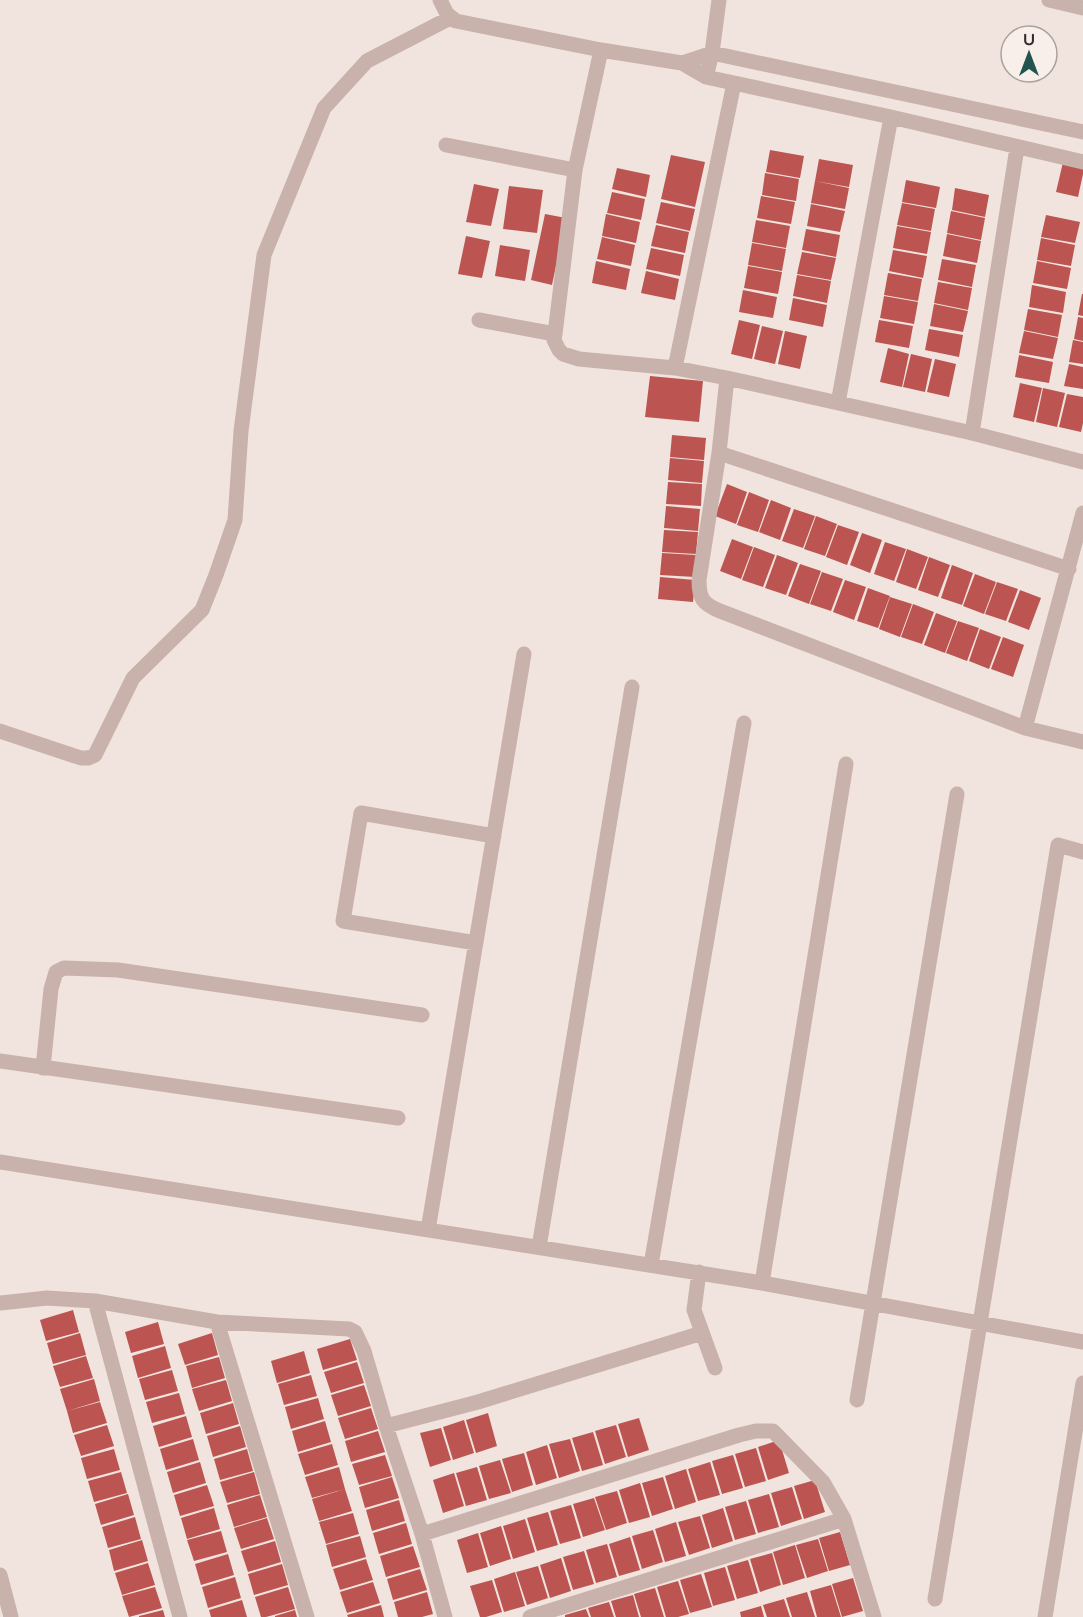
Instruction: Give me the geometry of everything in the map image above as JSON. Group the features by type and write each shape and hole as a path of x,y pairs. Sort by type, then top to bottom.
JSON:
{"street":[{"path":"440,0 450,18 456,21 601,50 682,63 706,77 1083,162"},
{"path":"706,77 712,53 719,0"},
{"path":"1049,0 1083,8"},
{"path":"0,731 81,758 95,755 133,678 202,609 235,520 241,432 264,255 324,108 367,61 450,18"},
{"path":"601,50 575,170 554,340 563,354 579,359 675,368 727,378 972,433 1083,462"},
{"path":"682,63 712,53 1083,132"},
{"path":"675,368 734,83"},
{"path":"838,403 891,117"},
{"path":"446,145 575,170"},
{"path":"972,433 1017,147"},
{"path":"479,320 555,334"},
{"path":"727,378 719,453 699,580 702,600 709,607 1025,728 1083,742"},
{"path":"719,453 1069,569"},
{"path":"1025,728 1083,513"},
{"path":"428,1230 524,654"},
{"path":"538,1247 632,687"},
{"path":"651,1265 744,723"},
{"path":"762,1282 846,764"},
{"path":"856,1400 957,794"},
{"path":"476,943 343,921 361,813 494,836"},
{"path":"935,1599 1058,845 1083,852"},
{"path":"43,1068 51,989 56,972 64,968 118,970 422,1015"},
{"path":"0,1061 398,1118"},
{"path":"0,1162 762,1282 1083,1342"},
{"path":"699,1272 694,1310 715,1368"},
{"path":"0,1304 46,1298 95,1301 217,1322 352,1330 359,1338 364,1351 422,1534 445,1617"},
{"path":"95,1301 180,1617"},
{"path":"217,1322 307,1617"},
{"path":"386,1426 478,1402 702,1333"},
{"path":"1045,1617 1080,1418 1083,1383"},
{"path":"422,1534 739,1435 764,1430 772,1431 823,1482 844,1519 874,1617"},
{"path":"530,1617 844,1519"},
{"path":"0,1575 11,1617"}],"building":[{"path":"770,150 804,156 800,178 766,172"},
{"path":"671,155 705,162 695,207 661,199"},
{"path":"1064,158 1083,163 1078,197 1056,192"},
{"path":"819,159 853,165 849,187 815,181"},
{"path":"617,168 650,175 646,197 612,189"},
{"path":"765,173 799,179 796,201 762,195"},
{"path":"906,180 940,187 936,208 902,202"},
{"path":"815,181 849,188 845,209 811,203"},
{"path":"474,184 499,189 491,226 466,222"},
{"path":"509,186 543,190 537,233 503,229"},
{"path":"955,188 989,195 985,217 952,210"},
{"path":"612,192 645,199 641,220 607,213"},
{"path":"761,196 795,202 791,224 757,218"},
{"path":"661,202 695,209 690,231 656,223"},
{"path":"902,203 935,209 931,231 897,225"},
{"path":"811,204 845,211 840,232 807,226"},
{"path":"951,211 985,218 981,240 947,233"},
{"path":"545,214 566,218 552,285 531,280"},
{"path":"606,214 640,222 636,243 602,236"},
{"path":"1046,215 1080,222 1075,243 1041,237"},
{"path":"756,220 790,226 786,248 752,242"},
{"path":"656,225 689,232 685,253 651,246"},
{"path":"897,226 931,232 927,254 893,248"},
{"path":"806,229 840,235 836,257 802,250"},
{"path":"947,234 981,241 977,263 943,256"},
{"path":"466,236 490,241 482,278 458,274"},
{"path":"602,237 635,245 631,266 597,259"},
{"path":"1041,238 1075,245 1071,266 1037,260"},
{"path":"752,243 786,249 782,271 748,265"},
{"path":"500,245 530,250 525,281 495,276"},
{"path":"651,248 684,255 680,276 646,269"},
{"path":"893,250 927,256 923,278 889,271"},
{"path":"802,252 836,258 831,280 797,274"},
{"path":"942,259 976,265 972,287 938,280"},
{"path":"596,261 630,269 626,290 592,283"},
{"path":"1037,261 1071,268 1067,289 1033,283"},
{"path":"748,266 782,272 778,294 744,288"},
{"path":"646,271 679,279 675,300 641,293"},
{"path":"888,273 922,279 918,301 884,295"},
{"path":"797,275 831,281 827,303 793,296"},
{"path":"938,282 972,288 968,310 934,303"},
{"path":"1032,285 1066,292 1063,313 1029,307"},
{"path":"743,290 777,297 773,318 739,312"},
{"path":"1083,294 1083,316 1078,315"},
{"path":"884,296 918,302 914,324 880,318"},
{"path":"793,298 827,305 823,327 789,320"},
{"path":"934,304 968,311 963,332 930,326"},
{"path":"1028,309 1062,315 1058,337 1024,330"},
{"path":"1078,317 1083,318 1083,341 1074,339"},
{"path":"739,320 760,325 752,359 731,354"},
{"path":"879,320 913,326 909,348 875,342"},
{"path":"762,326 783,331 775,364 754,359"},
{"path":"929,329 963,335 959,357 925,350"},
{"path":"785,331 807,336 800,369 778,364"},
{"path":"1024,331 1058,338 1053,359 1019,353"},
{"path":"1073,340 1083,342 1083,364 1069,362"},
{"path":"888,348 909,354 902,387 880,382"},
{"path":"911,354 932,359 925,392 903,387"},
{"path":"1019,355 1053,362 1049,383 1015,377"},
{"path":"935,359 956,364 949,397 927,392"},
{"path":"1069,364 1083,367 1083,389 1064,386"},
{"path":"650,376 703,381 699,422 645,417"},
{"path":"1020,383 1042,388 1034,422 1013,417"},
{"path":"1043,388 1065,393 1057,427 1036,422"},
{"path":"1067,394 1083,397 1081,432 1059,427"},
{"path":"672,435 706,438 704,460 670,457"},
{"path":"670,458 704,461 702,483 668,480"},
{"path":"668,482 702,484 701,506 666,504"},
{"path":"727,484 747,492 736,524 715,516"},
{"path":"749,492 769,500 758,532 737,525"},
{"path":"771,500 791,508 780,540 759,532"},
{"path":"666,506 700,509 698,531 664,528"},
{"path":"794,509 815,516 803,548 782,541"},
{"path":"816,516 837,524 825,556 804,549"},
{"path":"838,525 859,532 847,565 826,557"},
{"path":"664,530 698,532 696,554 662,552"},
{"path":"862,533 882,540 870,573 850,565"},
{"path":"732,539 753,547 741,579 720,571"},
{"path":"885,542 906,549 894,581 874,574"},
{"path":"754,547 775,555 763,587 742,580"},
{"path":"907,549 928,557 916,589 896,582"},
{"path":"662,553 696,555 695,577 660,575"},
{"path":"777,555 798,563 786,595 765,588"},
{"path":"929,557 950,565 938,597 918,590"},
{"path":"800,564 821,571 809,604 788,596"},
{"path":"952,565 973,573 962,605 941,598"},
{"path":"822,572 843,579 831,611 810,604"},
{"path":"975,574 996,582 984,614 963,606"},
{"path":"660,577 695,580 693,602 658,599"},
{"path":"845,580 866,587 854,620 833,612"},
{"path":"997,582 1018,589 1006,621 985,614"},
{"path":"868,588 890,596 878,628 857,621"},
{"path":"1020,590 1041,598 1029,630 1008,622"},
{"path":"890,597 912,604 900,637 879,629"},
{"path":"913,604 934,612 922,644 901,637"},
{"path":"936,613 957,621 945,653 924,645"},
{"path":"958,621 979,628 967,661 946,653"},
{"path":"980,629 1001,637 989,669 969,661"},
{"path":"1003,637 1024,645 1013,677 991,669"},
{"path":"73,1310 79,1332 46,1341 40,1320"},
{"path":"158,1322 164,1344 131,1353 125,1332"},
{"path":"80,1333 86,1355 53,1364 47,1343"},
{"path":"212,1333 218,1355 185,1365 178,1344"},
{"path":"350,1339 357,1360 323,1370 317,1349"},
{"path":"165,1346 171,1368 138,1378 132,1356"},
{"path":"304,1351 310,1373 277,1383 271,1361"},
{"path":"86,1356 93,1378 60,1387 53,1366"},
{"path":"219,1357 225,1378 192,1388 186,1366"},
{"path":"357,1362 364,1383 331,1393 324,1372"},
{"path":"172,1370 178,1391 145,1400 139,1379"},
{"path":"311,1375 317,1396 284,1405 278,1384"},
{"path":"94,1379 100,1401 67,1411 60,1389"},
{"path":"226,1380 232,1401 199,1411 192,1389"},
{"path":"364,1385 371,1406 338,1416 331,1395"},
{"path":"179,1393 185,1414 152,1423 146,1402"},
{"path":"318,1398 324,1419 291,1429 285,1407"},
{"path":"100,1402 107,1423 73,1433 67,1411"},
{"path":"233,1403 239,1424 206,1434 200,1413"},
{"path":"371,1408 378,1429 345,1439 338,1418"},
{"path":"488,1413 497,1446 476,1453 466,1420"},
{"path":"186,1416 192,1437 159,1447 153,1426"},
{"path":"639,1418 649,1450 628,1457 618,1424"},
{"path":"464,1420 474,1453 453,1460 443,1427"},
{"path":"325,1421 331,1442 298,1452 292,1431"},
{"path":"107,1425 114,1446 81,1456 74,1435"},
{"path":"616,1425 626,1457 605,1464 595,1431"},
{"path":"240,1426 246,1447 213,1457 207,1436"},
{"path":"441,1428 451,1460 430,1467 420,1433"},
{"path":"378,1431 385,1452 351,1462 345,1441"},
{"path":"593,1432 603,1465 582,1471 572,1438"},
{"path":"193,1439 199,1460 166,1470 160,1449"},
{"path":"570,1439 580,1471 559,1478 549,1444"},
{"path":"779,1440 789,1473 768,1480 758,1447"},
{"path":"332,1444 338,1465 305,1475 298,1454"},
{"path":"547,1445 557,1478 536,1485 526,1452"},
{"path":"756,1448 766,1481 745,1487 735,1454"},
{"path":"114,1449 120,1470 87,1479 81,1458"},
{"path":"247,1449 253,1471 220,1480 214,1459"},
{"path":"524,1453 533,1485 512,1492 502,1459"},
{"path":"385,1455 392,1476 359,1485 352,1464"},
{"path":"733,1455 743,1488 722,1494 712,1461"},
{"path":"500,1460 511,1493 489,1499 479,1466"},
{"path":"200,1462 206,1483 173,1493 167,1472"},
{"path":"710,1462 720,1495 698,1501 688,1469"},
{"path":"339,1467 345,1489 312,1498 305,1477"},
{"path":"477,1467 487,1500 466,1506 456,1473"},
{"path":"686,1469 696,1502 675,1509 665,1476"},
{"path":"121,1472 127,1493 94,1502 88,1481"},
{"path":"254,1472 260,1494 227,1503 220,1482"},
{"path":"454,1473 464,1506 443,1513 433,1480"},
{"path":"392,1477 399,1498 365,1508 359,1487"},
{"path":"663,1477 673,1509 652,1516 642,1483"},
{"path":"815,1480 825,1512 804,1519 794,1486"},
{"path":"640,1483 650,1517 629,1523 619,1490"},
{"path":"207,1485 214,1506 180,1516 174,1495"},
{"path":"792,1487 802,1519 781,1526 771,1493"},
{"path":"345,1489 352,1511 319,1521 312,1499"},
{"path":"617,1491 627,1523 606,1530 595,1497"},
{"path":"128,1494 134,1515 101,1525 95,1504"},
{"path":"769,1494 779,1527 758,1533 748,1500"},
{"path":"260,1495 267,1517 234,1527 227,1505"},
{"path":"594,1498 605,1530 583,1537 573,1504"},
{"path":"399,1500 405,1521 372,1531 366,1510"},
{"path":"746,1501 756,1534 735,1540 725,1507"},
{"path":"571,1505 581,1538 560,1544 550,1511"},
{"path":"214,1508 220,1529 187,1539 181,1518"},
{"path":"723,1508 733,1541 712,1548 702,1515"},
{"path":"548,1512 558,1545 537,1551 527,1518"},
{"path":"353,1513 359,1534 326,1544 319,1522"},
{"path":"700,1516 710,1548 689,1555 678,1522"},
{"path":"135,1517 141,1539 108,1548 102,1527"},
{"path":"267,1518 274,1539 241,1549 234,1528"},
{"path":"525,1519 535,1552 513,1559 503,1526"},
{"path":"676,1522 686,1556 665,1562 655,1529"},
{"path":"406,1523 412,1544 379,1554 373,1533"},
{"path":"501,1526 511,1559 490,1566 480,1533"},
{"path":"653,1530 663,1562 642,1569 632,1536"},
{"path":"221,1531 227,1552 194,1561 187,1540"},
{"path":"840,1532 850,1565 829,1571 819,1538"},
{"path":"478,1533 488,1567 467,1573 457,1540"},
{"path":"360,1536 366,1557 332,1567 326,1545"},
{"path":"630,1537 640,1570 619,1576 609,1544"},
{"path":"818,1539 828,1571 807,1578 796,1545"},
{"path":"142,1540 148,1561 114,1571 109,1550"},
{"path":"275,1541 281,1562 248,1572 241,1551"},
{"path":"607,1544 617,1577 596,1583 586,1550"},
{"path":"795,1545 805,1578 783,1585 773,1552"},
{"path":"413,1546 420,1567 386,1577 380,1556"},
{"path":"584,1551 594,1584 573,1590 563,1557"},
{"path":"772,1553 781,1585 760,1592 750,1559"},
{"path":"228,1554 234,1575 201,1585 195,1564"},
{"path":"561,1558 571,1591 550,1598 540,1565"},
{"path":"366,1559 373,1580 340,1590 333,1569"},
{"path":"748,1560 758,1593 737,1599 727,1566"},
{"path":"148,1563 155,1585 122,1595 115,1573"},
{"path":"282,1564 288,1585 254,1595 248,1574"},
{"path":"538,1566 548,1598 527,1605 516,1572"},
{"path":"725,1567 735,1600 713,1606 704,1573"},
{"path":"420,1569 427,1590 393,1600 387,1579"},
{"path":"515,1572 525,1606 504,1612 494,1579"},
{"path":"701,1574 712,1607 690,1613 680,1580"},
{"path":"235,1577 241,1598 208,1608 202,1587"},
{"path":"853,1578 863,1611 842,1617 832,1584"},
{"path":"492,1580 502,1612 480,1617 470,1586"},
{"path":"678,1581 689,1614 666,1617 657,1587"},
{"path":"373,1582 380,1603 347,1613 340,1592"},
{"path":"831,1585 841,1617 817,1617 810,1591"},
{"path":"155,1587 162,1608 129,1617 122,1596"},
{"path":"288,1587 295,1609 261,1617 255,1597"},
{"path":"655,1588 664,1617 641,1617 634,1594"},
{"path":"427,1592 433,1614 422,1617 398,1617 394,1602"},
{"path":"807,1592 815,1617 792,1617 786,1598"},
{"path":"633,1595 639,1617 616,1617 611,1601"},
{"path":"784,1599 790,1617 767,1617 763,1605"},
{"path":"242,1600 247,1617 211,1617 209,1610"},
{"path":"609,1602 614,1617 591,1617 588,1608"},
{"path":"381,1605 384,1617 348,1617 347,1615"},
{"path":"761,1606 764,1617 741,1617 740,1612"},
{"path":"586,1609 589,1617 565,1617 565,1615"},
{"path":"163,1610 165,1617 139,1617 139,1616"},
{"path":"295,1610 297,1617 275,1617 275,1616"}]}
